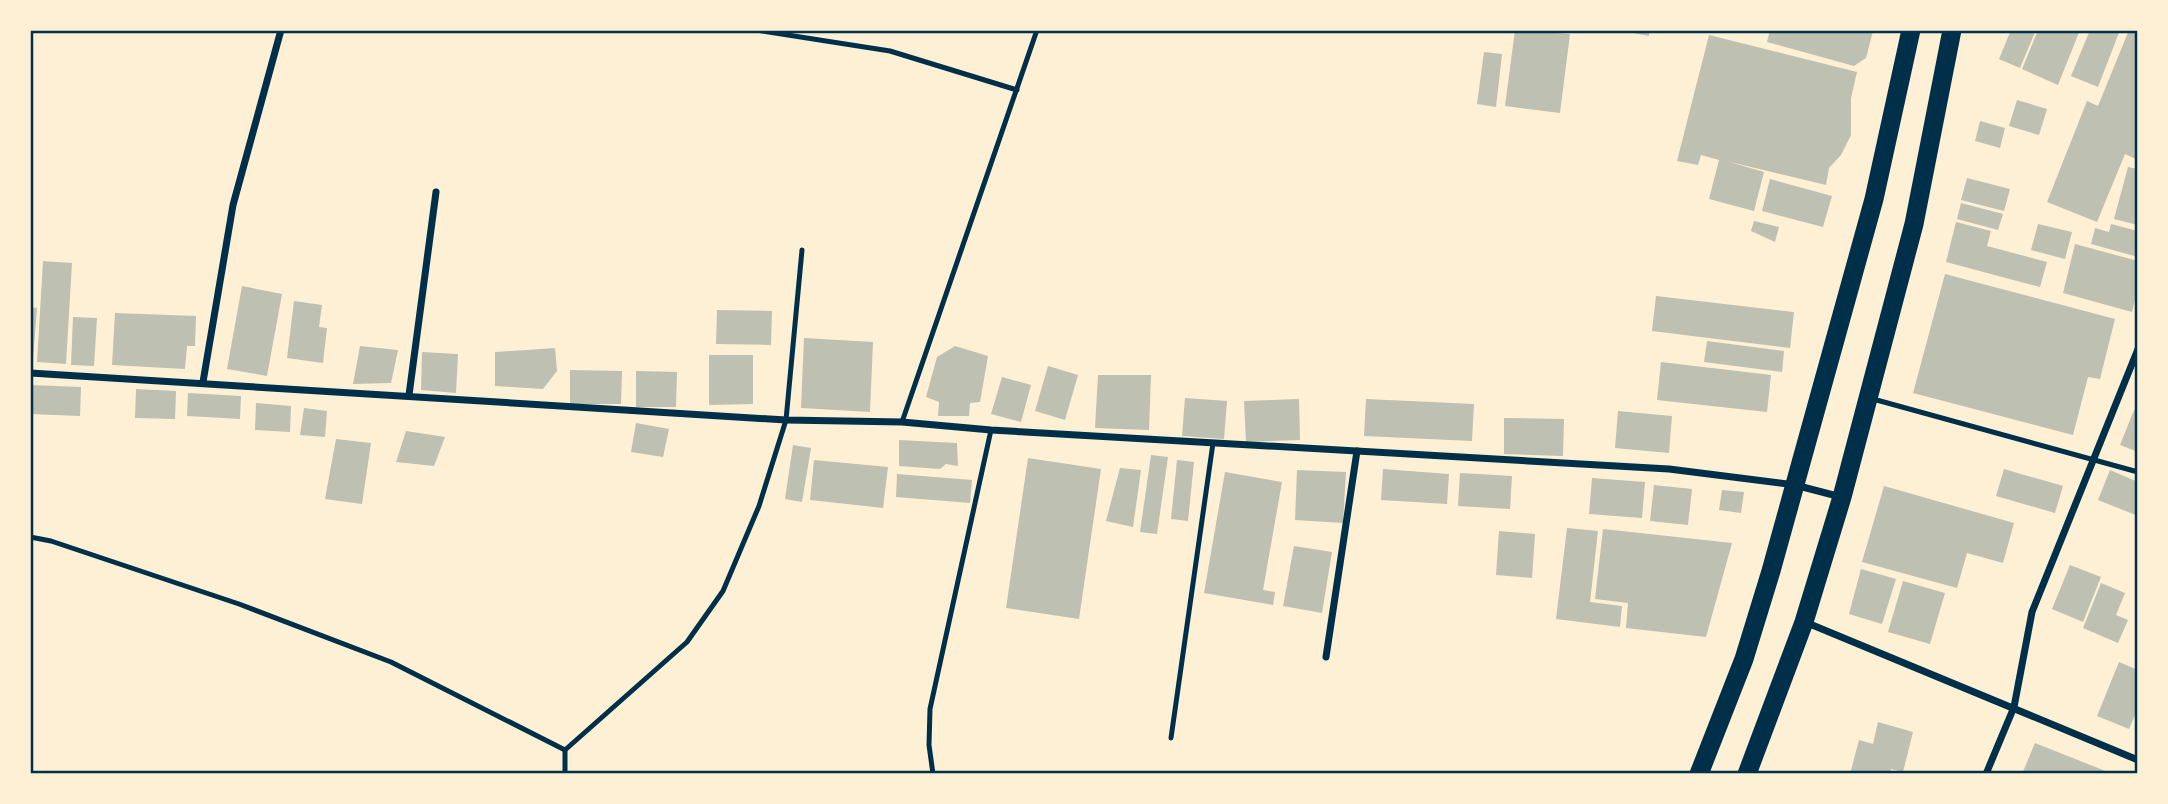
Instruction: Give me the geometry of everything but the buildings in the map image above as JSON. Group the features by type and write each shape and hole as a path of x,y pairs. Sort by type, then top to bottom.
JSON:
{"highway":[{"path":"1699,774 1744,659 1795,485 1874,199 1911,30"},
{"path":"1747,774 1804,622 1842,497 1914,224 1952,30"}],"street":[{"path":"203,382 233,205 281,30"},
{"path":"408,395 436,192"},
{"path":"1986,774 2014,707 2032,612 2138,349"},
{"path":"30,373 786,420 902,422 991,430 1669,469 1795,485 1842,497"},
{"path":"1326,657 1357,451"},
{"path":"1804,622 2138,760"}],"lane":[{"path":"756,30 890,51 1017,90"},
{"path":"902,422 1037,30"},
{"path":"565,774 565,751 687,642 723,591 759,506 786,420 802,250"},
{"path":"1867,397 2138,472"},
{"path":"933,774 929,745 930,709 991,430"},
{"path":"1171,738 1213,443"},
{"path":"30,537 51,541 239,604 391,662 565,751"}]}
